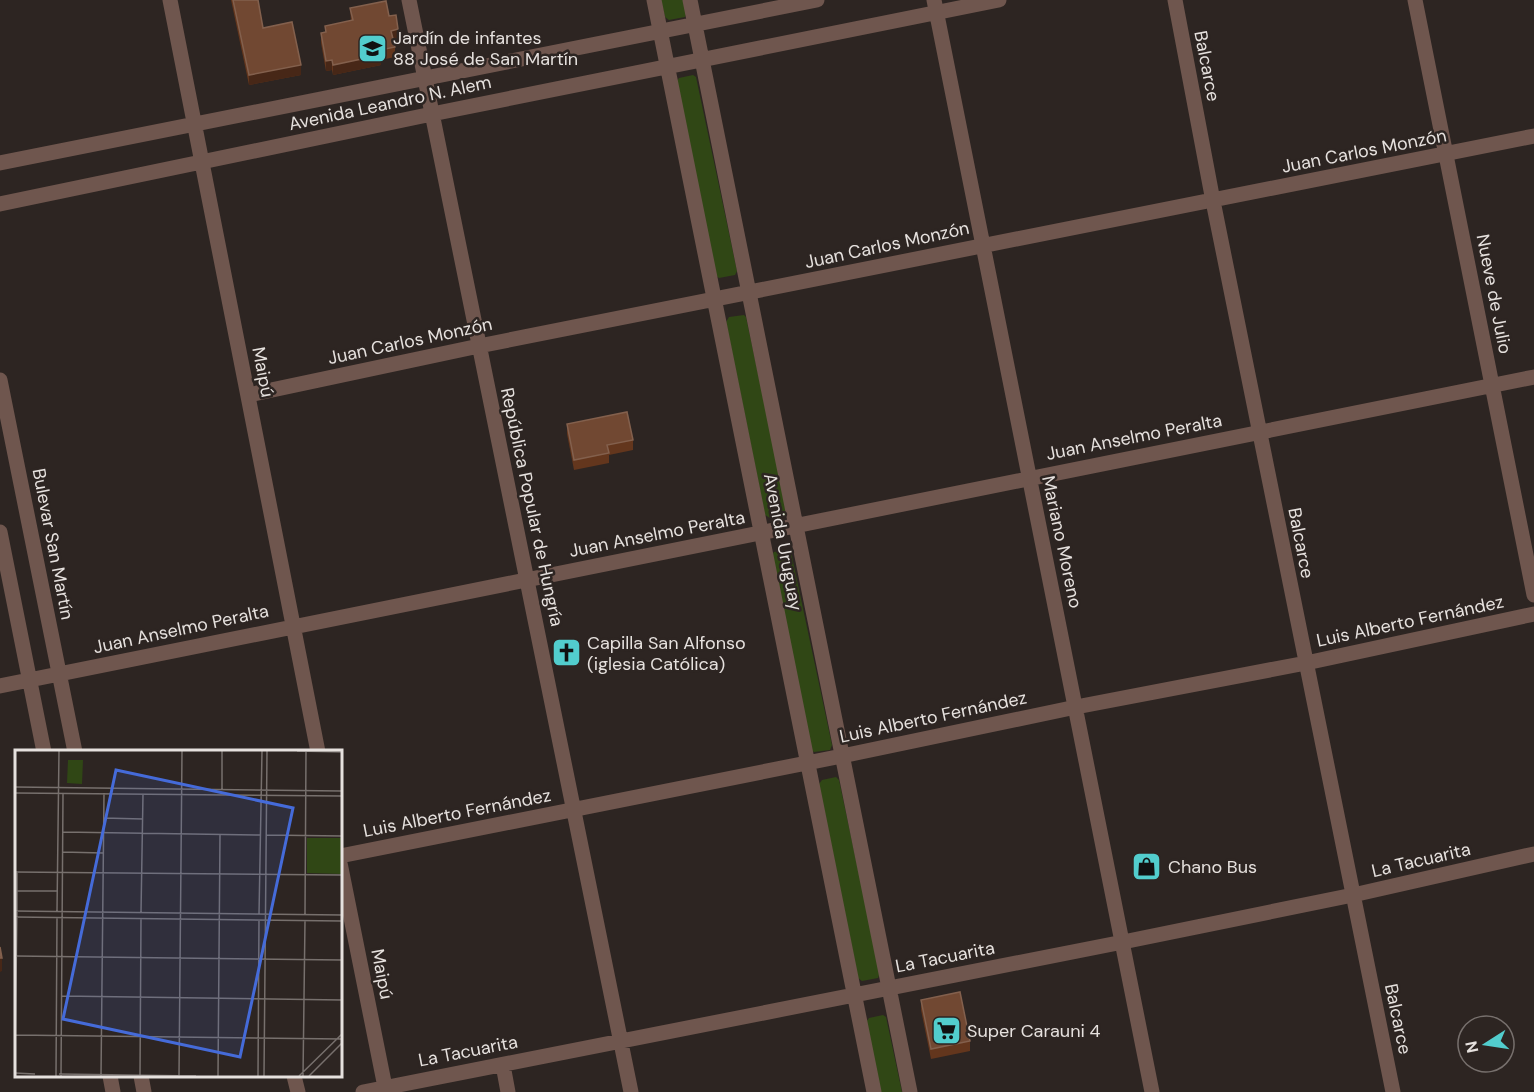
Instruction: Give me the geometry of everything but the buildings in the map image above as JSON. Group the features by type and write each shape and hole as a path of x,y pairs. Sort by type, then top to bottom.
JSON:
{"street":[{"name":"Maipú","path":"170,0 318,750"},
{"name":"República Popular de Hungría","path":"409,0 631,1092"},
{"name":"Avenida Uruguay","path":"654,0 874,1092"},
{"name":"Avenida Uruguay","path":"690,0 910,1092"},
{"name":"Avenida Leandro N. Alem","path":"0,163 817,0"},
{"name":"Avenida Leandro N. Alem","path":"0,204 432,114 703,61 935,6 999,0"},
{"name":"Balcarce","path":"1175,0 1259,433 1393,1092"},
{"name":"Nueve de Julio","path":"1415,0 1534,595"},
{"name":"Mariano Moreno","path":"935,6 1152,1092"},
{"name":"Juan Carlos Monzón","path":"248,395 479,346 1534,136"},
{"name":"Juan Anselmo Peralta","path":"0,686 1534,376"},
{"name":"Bulevar San Martín","path":"0,380 75,750"},
{"path":"0,532 44,750"},
{"name":"Luis Alberto Fernández","path":"342,856 808,764 1076,707 1306,663 1534,614"},
{"name":"La Tacuarita","path":"363,1092 385,1090 854,994 1123,942 1353,895 1534,854"},
{"name":"Maipú","path":"342,873 385,1090"},
{"path":"503,1065 508,1092"},
{"path":"110,1077 113,1092"},
{"path":"141,1077 144,1092"},
{"path":"294,1077 298,1092"}],"green space":[{"path":"661,0 684,0 687,12 685,17 669,20 665,17"},
{"path":"693,75 696,77 737,271 735,275 719,278 715,275 676,82 679,78"},
{"path":"744,315 787,510 786,515 770,518 765,515 726,322 729,317"},
{"path":"788,549 791,552 832,745 830,750 814,752 810,749 771,556 774,552"},
{"path":"836,777 839,780 880,973 878,978 862,981 858,978 819,784 822,780"},
{"path":"883,1015 886,1017 902,1092 880,1092 866,1022 869,1018"}],"place":[{"name":"Jardín de infantes 88 José de San Martín","path":"372,48"},
{"name":"Capilla San Alfonso (iglesia Católica)","path":"566,653"},
{"name":"Chano Bus","path":"1147,867"},
{"name":"Super Carauni 4","path":"946,1031"}]}
